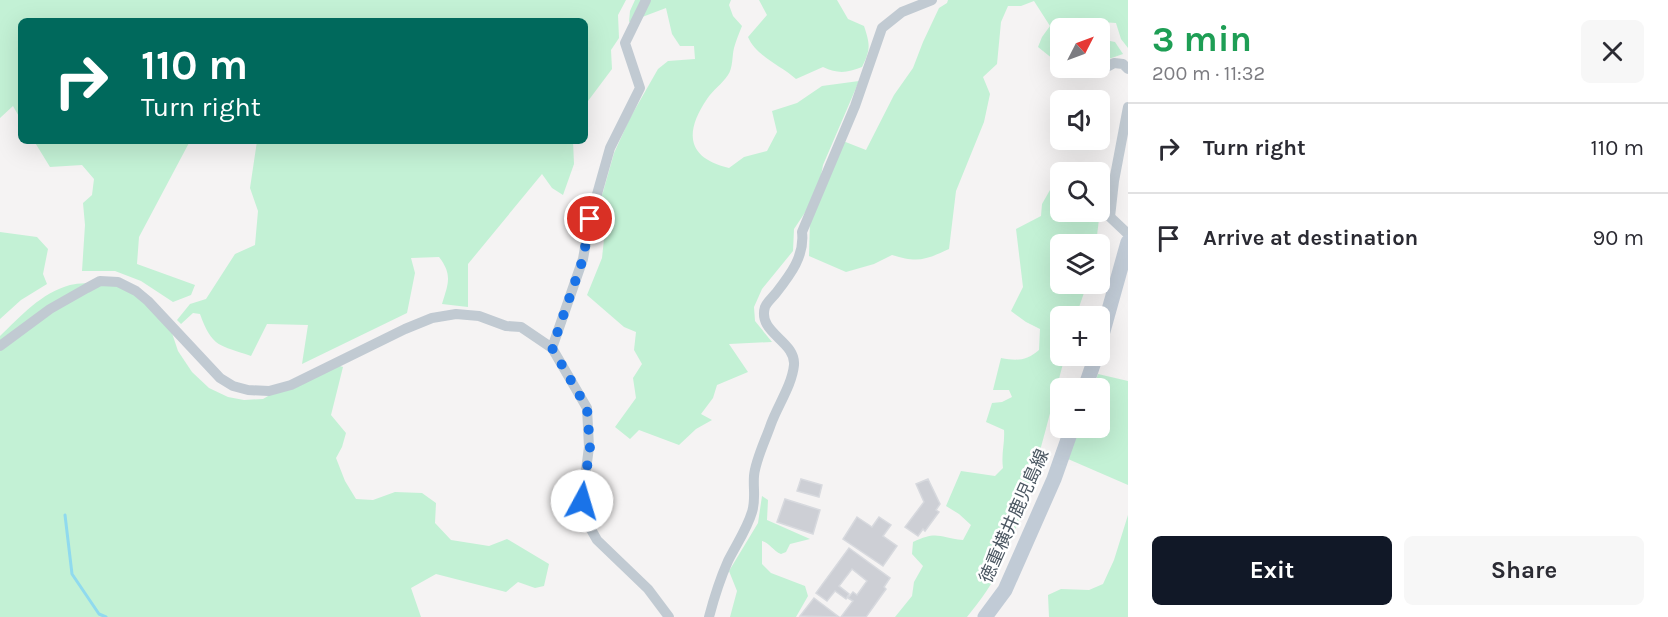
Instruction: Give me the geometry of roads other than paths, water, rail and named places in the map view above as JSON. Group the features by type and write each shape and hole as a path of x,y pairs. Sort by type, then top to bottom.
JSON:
{"main road":[{"path":"1110,306 1128,242"},
{"name":"徳重横井鹿児島線","path":"985,617 1005,590 1054,479 1068,438"}],"street":[{"path":"552,348 583,259 590,219 610,148 640,88 625,43 646,0"},
{"path":"709,617 721,579 752,513 755,497 754,474 794,366 794,358 787,347 773,334 764,319 765,306 789,276 801,253 804,245 802,232 855,106 882,28 902,12 932,0"},
{"path":"1110,65 1114,63 1123,64 1128,69"},
{"path":"1128,107 1114,181 1110,217 1128,234"},
{"path":"0,346 50,309 100,281 118,282 136,291 220,378 232,386 248,390 269,391 291,385 432,318 456,314 479,316 506,326 521,327 552,348 587,408 590,447 582,501 588,524 597,540 648,589 669,617"}],"waterway":[{"path":"65,515 72,574 99,614 106,617"}]}
